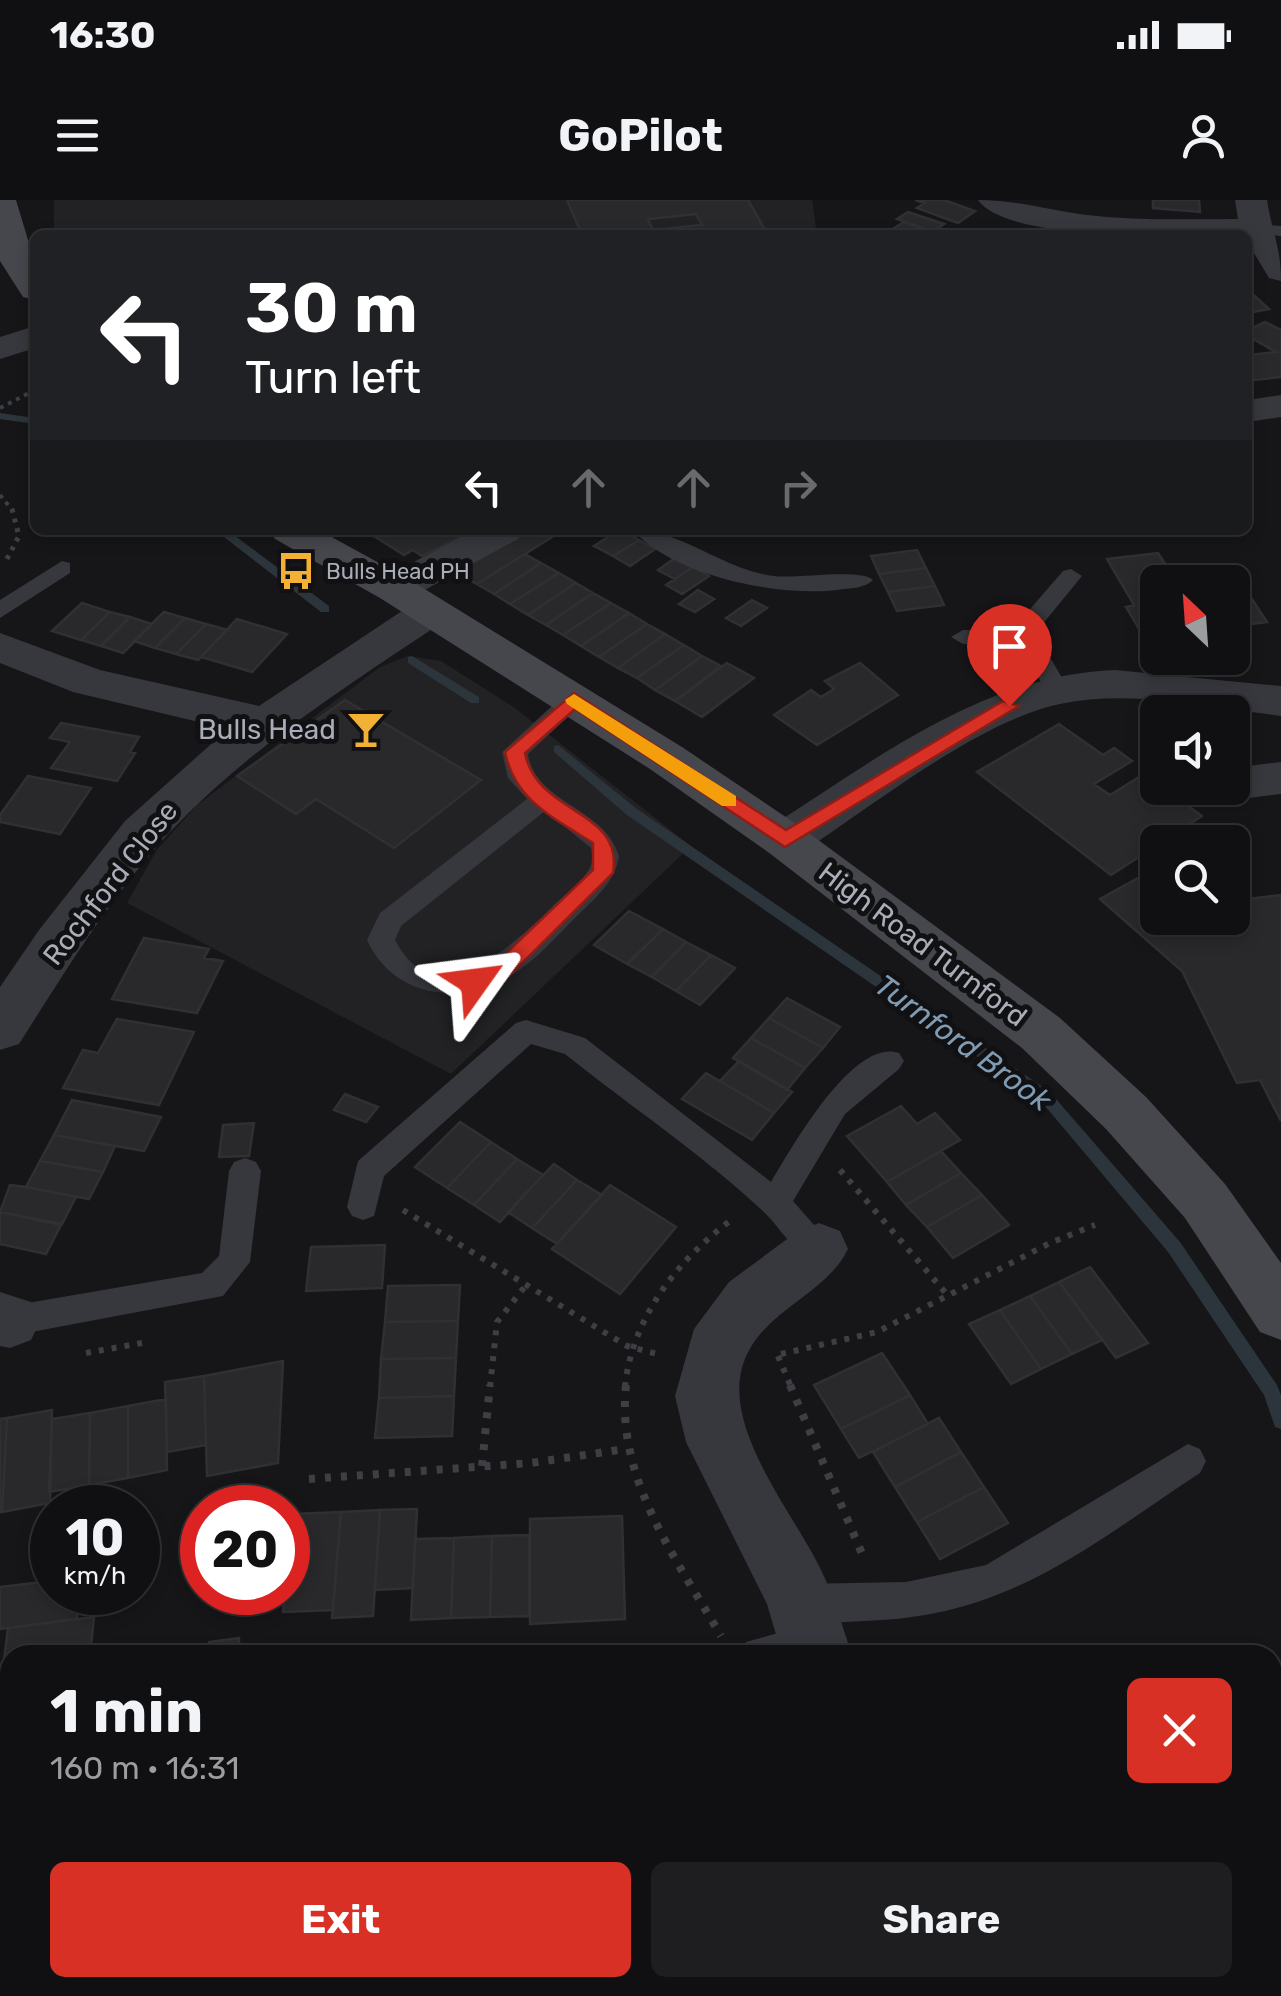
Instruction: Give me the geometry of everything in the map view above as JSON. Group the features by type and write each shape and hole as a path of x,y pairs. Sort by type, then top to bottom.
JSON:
{"main road":[{"path":"6,204 14,255 30,282"},
{"name":"High Road Turnford","path":"298,535 574,700 785,840 1040,1033 1126,1114 1205,1201 1281,1313"}],"street":[{"path":"994,200 1035,214 1119,224 1262,220 1281,271"},
{"path":"1004,230 1035,214"},
{"path":"0,348 30,339"},
{"name":"Rochford Close","path":"0,1029 111,872 162,810 412,601 498,535"},
{"path":"0,647 90,682 268,722"},
{"path":"785,840 1009,706 1057,690 1136,686 1281,700"},
{"path":"1250,782 1281,778"},
{"path":"797,1639 718,1448 709,1401 713,1357 728,1322 751,1296 819,1248"}],"lane":[{"path":"653,535 707,564 778,587 862,580"},
{"path":"0,612 62,568"},
{"path":"1019,636 1071,576"},
{"path":"963,637 1019,636 1037,651 1057,690"},
{"path":"542,800 390,920 381,940 390,960 412,975 444,985 475,982 502,970 602,873 606,853 602,839 542,800 520,777 515,752 574,700"},
{"path":"363,1207 369,1170 526,1031 575,1046 774,1202 819,1248"},
{"path":"774,1202 834,1105 889,1061"},
{"path":"5,1320 211,1286 234,1262 245,1171"},
{"path":"797,1639 875,1603 913,1602 972,1589 1021,1566 1188,1461"}],"path":[{"path":"0,408 30,392"},
{"path":"0,494 12,510 19,536 9,558 0,563"},
{"path":"812,1139 950,1298"},
{"path":"363,1207 410,1210 627,1346 713,1357 778,1355 877,1332 950,1298 1050,1243 1095,1225"},
{"path":"482,1466 497,1322 526,1284"},
{"path":"778,1355 862,1552 875,1603"},
{"path":"309,1478 482,1466 625,1449"}],"shaded area":[{"path":"54,200 812,200 816,230 54,230"},
{"path":"408,656 441,661 515,708 691,846 451,1074 127,903 156,851 197,805 380,667"}],"building":[{"path":"567,200 748,200 765,230 653,230 580,230","holes":["696,214 702,225 653,230 648,219"]},
{"path":"915,200 944,200 975,211 958,223 917,208 925,203"},
{"path":"1153,200 1199,200 1200,212 1153,208"},
{"path":"908,212 944,224 927,230 897,219"},
{"path":"904,222 927,230 891,230"},
{"path":"1252,294 1269,309 1252,312"},
{"path":"1265,322 1281,330 1281,377 1255,380 1252,376 1252,355 1276,352 1252,338 1252,328"},
{"path":"372,535 466,535 422,556 413,550 404,555"},
{"path":"516,535 555,535 477,584 454,571"},
{"path":"611,535 629,535 639,540 613,556 594,546"},
{"path":"639,540 655,549 630,566 613,556"},
{"path":"917,550 926,568 879,574 871,556"},
{"path":"1158,553 1166,565 1140,565 1140,630 1126,607 1134,605 1107,559"},
{"path":"525,554 541,563 494,594 477,584"},
{"path":"675,558 693,567 675,579 658,570"},
{"path":"541,563 559,573 510,604 494,594"},
{"path":"693,567 709,576 682,594 666,585"},
{"path":"926,568 935,586 888,592 879,574"},
{"path":"559,573 576,583 528,615 510,604"},
{"path":"576,583 593,593 546,625 528,615"},
{"path":"935,586 944,605 897,611 888,592"},
{"path":"698,590 714,599 695,612 679,604"},
{"path":"593,593 611,603 563,635 546,625"},
{"path":"1250,596 1267,622 1250,624"},
{"path":"752,600 767,608 741,626 726,618"},
{"path":"82,603 110,612 81,640 52,631"},
{"path":"611,603 629,613 581,646 563,635"},
{"path":"110,612 130,617 101,646 81,640"},
{"path":"164,612 185,618 155,648 134,641"},
{"path":"629,613 647,624 599,657 581,646"},
{"path":"130,617 152,624 123,653 101,646"},
{"path":"185,618 206,624 176,654 155,648"},
{"path":"237,619 287,634 252,672 201,657"},
{"path":"206,624 227,630 198,660 176,654"},
{"path":"647,624 665,634 618,668 599,657"},
{"path":"665,634 684,645 637,678 618,668"},
{"path":"684,645 702,656 655,690 637,678"},
{"path":"702,656 721,666 675,701 655,690"},
{"path":"727,663 754,678 702,717 675,701"},
{"path":"860,663 898,695 817,745 774,715 811,690 821,697 834,689 825,681"},
{"path":"345,700 481,780 394,848 316,799 296,814 237,776"},
{"path":"61,723 139,737 130,752 135,753 117,781 51,768 70,742 50,738"},
{"path":"1059,724 1103,755 1114,748 1132,761 1094,784 1110,795 1140,776 1140,805 1187,805 1202,816 1188,825 1140,825 1140,856 1111,875 977,772"},
{"path":"28,776 91,788 60,834 0,822 0,815"},
{"path":"1140,877 1140,934 1100,899"},
{"path":"1281,895 1281,1121 1260,1080 1237,1083 1182,971 1141,935 1250,935 1250,899"},
{"path":"629,911 663,929 627,964 594,945"},
{"path":"663,929 686,942 652,977 627,964"},
{"path":"144,938 209,949 204,958 223,961 197,1013 112,999"},
{"path":"686,942 711,955 676,991 652,977"},
{"path":"711,955 735,968 700,1005 676,991"},
{"path":"787,998 840,1027 823,1048 769,1018"},
{"path":"769,1018 823,1048 805,1068 751,1038"},
{"path":"117,1019 194,1032 159,1105 63,1088 83,1050 98,1053"},
{"path":"751,1038 805,1068 787,1090 733,1058"},
{"path":"739,1061 792,1092 774,1113 720,1081"},
{"path":"706,1073 774,1113 752,1140 682,1099"},
{"path":"345,1094 378,1107 366,1122 334,1110"},
{"path":"72,1100 161,1117 144,1151 54,1135"},
{"path":"901,1106 917,1124 935,1113 960,1140 887,1182 847,1136"},
{"path":"460,1122 491,1142 447,1188 415,1167"},
{"path":"254,1123 249,1156 219,1157 223,1125"},
{"path":"54,1135 115,1146 103,1172 40,1161"},
{"path":"491,1142 517,1159 474,1205 447,1188"},
{"path":"941,1151 961,1173 906,1205 887,1182"},
{"path":"517,1159 543,1175 500,1222 474,1205"},
{"path":"40,1161 103,1172 89,1199 26,1187"},
{"path":"554,1164 577,1180 532,1228 508,1212"},
{"path":"961,1173 982,1195 927,1227 906,1205"},
{"path":"577,1180 602,1195 557,1244 532,1228"},
{"path":"10,1185 76,1197 62,1224 0,1212"},
{"path":"610,1185 676,1227 620,1294 552,1249"},
{"path":"982,1195 1009,1225 953,1258 927,1227"},
{"path":"0,1212 61,1225 46,1254 0,1244"},
{"path":"385,1245 382,1288 306,1291 311,1247"},
{"path":"1090,1267 1148,1343 1116,1358 1059,1282"},
{"path":"1059,1282 1102,1340 1072,1354 1030,1296"},
{"path":"460,1285 458,1321 385,1322 388,1286"},
{"path":"1030,1296 1072,1354 1041,1369 1000,1310"},
{"path":"1000,1310 1041,1369 1011,1384 969,1324"},
{"path":"458,1321 456,1358 381,1359 385,1322"},
{"path":"882,1353 910,1395 841,1429 814,1385"},
{"path":"456,1358 454,1396 379,1398 381,1359"},
{"path":"283,1361 278,1463 207,1476 204,1376"},
{"path":"204,1376 206,1445 167,1452 165,1382"},
{"path":"910,1395 928,1424 859,1458 841,1429"},
{"path":"454,1396 452,1436 375,1438 379,1398"},
{"path":"166,1399 167,1470 128,1478 128,1406"},
{"path":"128,1406 128,1478 89,1485 90,1413"},
{"path":"52,1410 50,1485 30,1485 30,1507 2,1512 7,1418"},
{"path":"90,1413 89,1485 49,1485 52,1419"},
{"path":"7,1418 2,1512 0,1512 0,1419"},
{"path":"939,1418 961,1452 895,1487 873,1452"},
{"path":"961,1452 984,1487 917,1522 895,1487"},
{"path":"984,1487 1008,1523 940,1559 917,1522"},
{"path":"417,1509 413,1588 375,1590 380,1510"},
{"path":"380,1510 373,1616 332,1618 341,1512"},
{"path":"341,1512 333,1610 310,1611 310,1513"},
{"path":"622,1516 625,1619 530,1624 530,1519"},
{"path":"529,1535 529,1616 490,1617 492,1536"},
{"path":"492,1536 490,1617 451,1618 454,1538"},
{"path":"454,1538 451,1618 411,1620 415,1539"},
{"path":"30,1584 30,1615 77,1615 77,1619 0,1629 0,1587"},
{"path":"94,1617 91,1645 6,1645 8,1628"},
{"path":"239,1638 239,1645 209,1642"}],"waterway":[{"name":"Turnford Brook","path":"0,416 30,420"},
{"name":"Turnford Brook","path":"227,535 325,609"},
{"name":"Turnford Brook","path":"412,660 475,700"},
{"name":"Turnford Brook","path":"558,749 632,812 1045,1096 1174,1247 1271,1391 1281,1421"}],"slow traffic":[{"path":"574,700 729,801"}],"place":[{"name":"Bulls Head PH","path":"296,571"},
{"name":"Bulls Head","path":"366,729"}],"route":[{"path":"475,982 502,970 602,873 606,853 602,839 542,800 520,777 515,752 574,700 785,840 909,762 1009,706"}]}
